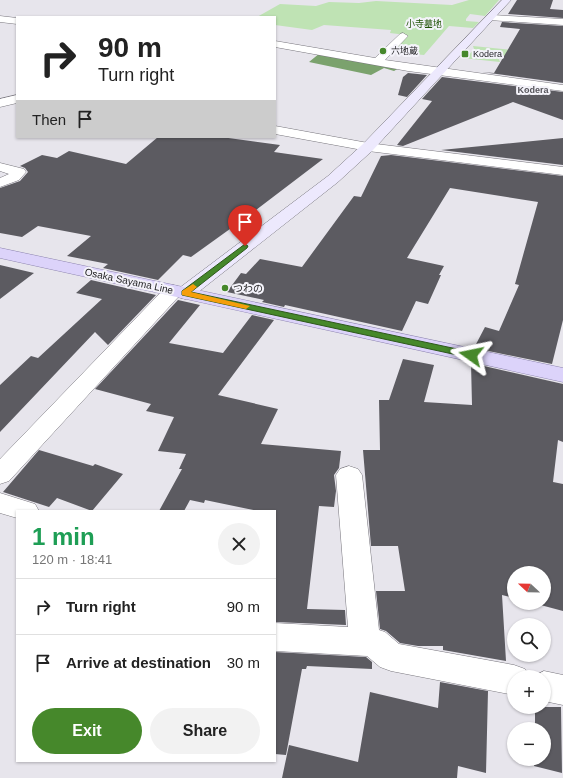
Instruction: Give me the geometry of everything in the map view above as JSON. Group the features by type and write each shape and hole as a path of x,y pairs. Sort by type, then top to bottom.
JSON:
{"main road":[{"name":"Osaka Sayama Line","path":"0,253 563,375"}],"street":[{"path":"0,475 179,292 333,179 368,147 438,72 492,18 507,0"},
{"path":"492,18 563,22"},
{"path":"0,19 16,21"},
{"path":"377,62 403,36"},
{"path":"276,44 438,72 563,88"},
{"path":"0,103 16,99"},
{"path":"276,130 368,147 563,171"},
{"path":"0,167 19,172 14,177 0,183"},
{"path":"349,475 364,641"},
{"path":"0,503 23,510"},
{"path":"276,637 374,642 391,657 507,679"},
{"path":"551,687 563,690"}],"green space":[{"name":"小寺墓地","path":"469,0 499,0 485,16 470,14 466,21 479,22 473,28 449,26 424,55 391,52 406,35 390,33 391,30 324,25 312,30 276,25 276,16 259,16 280,4 316,6 329,2 359,3 376,1 452,5"},
{"path":"473,46 563,55 563,61 556,65 499,59 500,62 462,58 468,56 474,49"}],"shaded area":[{"path":"320,53 399,68 394,71 384,68 371,75 309,62"}],"building":[{"path":"517,0 553,0 550,9 563,10 563,18 508,14"},
{"path":"502,22 563,26 563,83 482,72 494,73 520,29 500,27"},
{"path":"408,73 427,75 407,97 398,95 403,77"},
{"path":"442,77 563,92 563,120 513,102 403,146 397,145 432,101 422,99"},
{"path":"157,138 228,138 280,145 274,152 323,159 191,257 183,255 158,280 103,268 108,264 67,256 91,236 38,226 22,237 0,233 0,188 20,181 28,172 25,168 20,166 42,155 57,158 69,151 126,164"},
{"path":"563,138 563,165 441,150"},
{"path":"391,155 563,176 563,320 552,364 474,348 485,327 499,331 519,285 515,284 538,202 450,188 407,258 444,266 439,275 441,275 428,304 416,301 402,331 285,305 284,307 262,302 264,300 227,292 241,273 246,274 260,259 302,267 354,196 361,197 381,156"},
{"path":"0,265 34,273 0,299"},
{"path":"91,280 156,295 108,345 95,332 0,432 0,385 31,356 38,358 102,299 76,293"},
{"path":"178,300 200,305 169,343 223,353 252,315 274,320 218,395 278,409 261,444 341,451 339,468 334,475 336,491 334,507 319,506 307,609 345,610 346,625 276,622 276,510 253,510 205,500 204,503 190,500 185,510 160,510 182,469 179,469 186,454 158,451 174,417 146,411 151,404 95,389"},
{"path":"403,359 434,365 424,402 472,405 471,363 563,384 563,442 558,440 553,482 563,484 563,611 551,608 551,566 507,566 507,596 502,595 506,661 443,650 443,646 418,646 400,643 386,631 380,629 376,591 405,591 398,546 371,546 363,450 380,450 379,400 389,400"},
{"path":"39,450 93,466 95,464 123,474 93,510 57,498 49,507 3,492"},
{"path":"276,652 366,657 372,662 372,669 307,666 306,669 302,669 286,755 276,754"},
{"path":"440,682 488,691 486,773 458,766 457,778 282,778 289,745 358,762 370,692 438,708"},
{"path":"551,707 561,707 562,773 534,766 551,766 551,722 535,722 535,714 551,714"}],"slow traffic":[{"path":"193,287 185,293 246,306"}],"place":[{"name":"六地蔵","path":"383,51"},
{"name":"Kodera","path":"465,54"},
{"name":"つわの","path":"225,288"}],"district":[{"name":"Kodera","path":"533,90"}],"route":[{"path":"245,246 185,293 471,355"}]}
